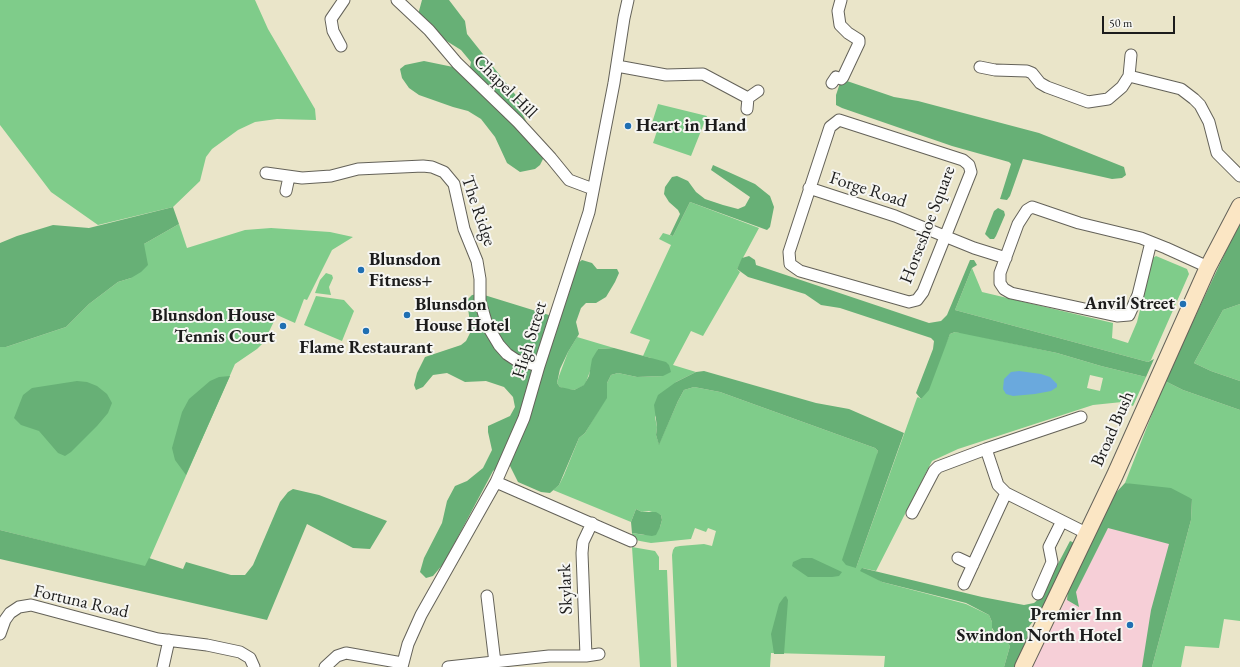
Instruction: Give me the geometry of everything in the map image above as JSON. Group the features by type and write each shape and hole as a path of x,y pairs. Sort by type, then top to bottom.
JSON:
{"main road":[{"name":"Broad Bush","path":"1023,667 1088,534 1208,267 1240,206"}],"street":[{"path":"341,46 333,31 331,19 344,0"},
{"name":"Chapel Hill","path":"397,0 514,118 569,180 593,189"},
{"name":"High Street","path":"402,665 408,644 421,615 496,482 520,429 589,212 628,0"},
{"path":"832,83 836,77 841,79 844,77 859,43 859,40 848,33 840,25 838,11 841,0"},
{"path":"980,67 995,70 1027,71 1032,73 1040,83 1047,87 1081,101 1092,103 1108,99 1122,87 1129,76 1131,55"},
{"path":"617,66 666,75 703,74 748,104 758,91"},
{"path":"1129,76 1181,89 1194,99 1208,118 1217,153 1225,163 1240,176"},
{"name":"Horseshoe Square","path":"839,120 963,160 969,165 971,172 923,292 917,300 909,302 800,271 790,264 789,252 809,188 830,127 839,120"},
{"name":"The Ridge","path":"266,173 288,177 316,178 358,169 423,166 436,168 447,174 456,189 464,229 477,261 480,279 480,301 485,320 494,338 507,354 516,360 539,366"},
{"path":"286,192 288,177"},
{"name":"Forge Road","path":"809,188 921,226 945,237 1006,258"},
{"path":"1151,242 1138,295 1129,315 1123,316 1011,293 1004,289 1000,283 1000,273 1020,220 1027,210 1032,207 1072,221 1130,234 1151,242 1208,267"},
{"path":"912,513 934,471 938,467 1081,417"},
{"path":"986,449 998,485 1006,493 1088,534"},
{"path":"496,482 630,541"},
{"path":"964,584 1006,493"},
{"path":"1038,594 1052,562 1049,547 1062,521"},
{"name":"Skylark","path":"586,656 582,553 584,542 592,523"},
{"path":"958,558 973,565"},
{"path":"487,596 495,663"},
{"name":"Fortuna Road","path":"0,634 7,616 16,608 25,605 37,606 158,639 240,652 250,658 254,667"},
{"path":"163,667 169,640"},
{"path":"325,667 337,656 346,653 402,665"},
{"path":"448,667 549,656 586,656 599,654"}],"shaded area":[{"path":"1122,488 1187,499 1148,667 1032,667"}],"green space":[{"path":"0,0 255,0 268,29 315,109 316,120 277,119 255,122 238,130 212,149 206,157 200,181 173,207 98,225 51,192 0,125"},
{"path":"422,0 449,0 465,21 467,34 518,98 523,115 544,157 540,165 535,169 520,172 507,163 495,137 481,119 468,111 419,95 409,88 402,78 400,69 405,65 424,61 458,68 470,67 471,62 461,50 416,22"},
{"path":"844,80 894,97 918,101 1039,133 1124,167 1126,175 1122,178 1112,179 1023,159 1010,196 1007,200 1000,199 1011,164 1009,162 952,146 842,108 836,105 836,95 840,83"},
{"path":"658,104 707,116 691,156 653,143 658,128 651,126"},
{"path":"713,165 755,184 770,196 774,207 770,227 767,230 690,202 673,236 670,235 680,214 664,194 665,187 672,177 677,176 688,181 696,192 705,199 738,209 745,206 750,197 711,170"},
{"path":"690,202 759,228 737,269 740,272 703,336 691,331 673,365 696,372 676,382 655,417 657,427 656,435 659,444 684,390 694,387 720,392 875,448 878,451 856,568 917,398 918,397 921,399 950,334 955,332 964,333 1057,353 1146,377 1133,406 1122,402 1093,405 958,449 932,461 876,571 862,568 882,582 966,604 989,615 992,622 992,629 998,637 1007,642 1010,646 1004,667 884,667 885,656 771,653 770,667 677,667 673,550 675,547 680,546 704,544 712,546 716,531 708,528 706,532 695,528 691,539 651,543 632,539 632,533 644,535 660,527 662,520 661,515 649,511 642,512 636,509 631,522 553,490 559,485 564,475 579,438 585,433 606,398 607,383 611,375 618,373 637,377 663,376 651,358 643,356 650,340 630,333 671,245 659,239 663,233 673,236","holes":["1090,375 1103,378 1100,391 1087,388"]},
{"path":"173,207 179,224 144,244 148,265 141,272 131,278 118,282 89,304 66,327 6,347 0,347 0,243 53,225 89,228"},
{"path":"998,208 1004,211 1005,215 996,236 994,239 990,239 985,234 994,211"},
{"path":"1240,221 1240,304 1223,310 1194,363 1211,371 1240,381 1240,410 1183,390 1165,381"},
{"path":"179,224 187,248 245,230 271,228 330,232 353,237 332,250 307,300 304,299 295,323 277,315 264,342 257,349 235,364 146,567 0,530 0,347 6,347 66,327 89,304 118,282 131,278 144,244"},
{"path":"749,256 755,260 756,265 929,323 941,321 947,315 970,260 974,260 977,265 972,268 955,310 1148,362 1154,359 1146,377 1057,353 955,332 950,334 929,390 921,399 916,393 933,349 934,341 931,338 840,308 821,305 805,294 748,277 737,269 742,258"},
{"path":"1156,256 1187,269 1189,274 1151,360 1148,362 955,310 972,268 982,292 1113,323 1112,338 1128,343 1137,322 1153,258"},
{"path":"582,260 592,263 597,269 617,269 619,273 606,297 596,303 586,303 581,308 576,322 579,334 560,369 557,383 560,387 574,390 584,385 589,376 592,359 598,349 614,348 666,362 669,365 671,372 663,376 637,377 618,373 611,375 607,383 607,398 585,433 579,438 559,485 550,493 541,492 518,482 509,464 503,463 493,471 444,563 433,576 426,578 420,572 424,558 442,523 447,501 455,486 467,481 483,468 492,450 488,426 510,416 515,407 513,397 504,387 486,381 465,382 447,373 433,375 423,387 416,390 414,385 417,373 425,357 461,345 466,341 471,331 468,299 472,295 481,294 549,315 557,314 578,263"},
{"path":"326,273 332,275 333,278 329,287 331,295 315,293 320,280"},
{"path":"316,296 344,300 354,311 342,341 304,325"},
{"path":"1240,304 1240,381 1211,371 1194,363 1223,310"},
{"path":"577,337 614,348 598,349 585,385 574,390 565,389 560,387 557,383 568,352"},
{"path":"704,371 816,403 849,409 904,433 856,568 846,565 842,560 878,451 875,448 720,392 694,387 684,390 659,445 656,435 657,427 654,405 658,395 676,382 696,372"},
{"path":"230,376 186,475 175,460 172,448 182,412 189,399 210,381 219,377"},
{"path":"77,381 87,382 97,386 107,394 112,403 108,413 97,426 65,456 58,453 39,431 21,425 14,418 23,395 32,388"},
{"path":"1165,381 1183,390 1240,410 1240,621 1224,619 1219,648 1185,646 1181,667 1152,667 1191,520 1192,499 1125,483"},
{"path":"1125,483 1171,488 1192,499 1191,520 1152,667 1142,667 1151,610 1169,544 1108,528 1076,592 1079,607 1067,600 1068,590 1109,500"},
{"path":"293,489 319,495 387,521 370,549 353,548 307,524 267,620 0,559 0,530 145,566 149,558 183,569 186,562 231,575 245,575 253,565 280,502 288,492"},
{"path":"636,509 642,512 656,512 661,515 662,520 656,535 652,536 632,533 631,522"},
{"path":"1070,541 1075,543 1042,610 1027,629 1028,639 1015,667 1004,667 1010,646 1007,642 998,637 992,628 992,622 989,615 966,603 882,582 860,571 862,568 982,597 1024,605 1034,603 1040,598"},
{"path":"632,547 655,551 659,557 659,570 667,570 671,667 640,667"},
{"path":"802,558 812,558 842,572 839,576 808,577 792,566 793,562"},
{"path":"786,596 788,600 784,654 774,654 771,634 779,604"}],"water":[{"path":"1019,371 1041,374 1050,377 1057,384 1057,387 1051,391 1035,394 1013,396 1006,394 1003,389 1004,379 1011,372"}],"place":[{"name":"Heart in Hand","path":"628,126"},
{"name":"Blunsdon Fitness+","path":"361,270"},
{"name":"Anvil Street","path":"1183,304"},
{"name":"Blunsdon House Hotel","path":"407,315"},
{"name":"Blunsdon House Tennis Court","path":"283,326"},
{"name":"Flame Restaurant","path":"366,331"},
{"name":"Premier Inn Swindon North Hotel","path":"1130,625"}]}
